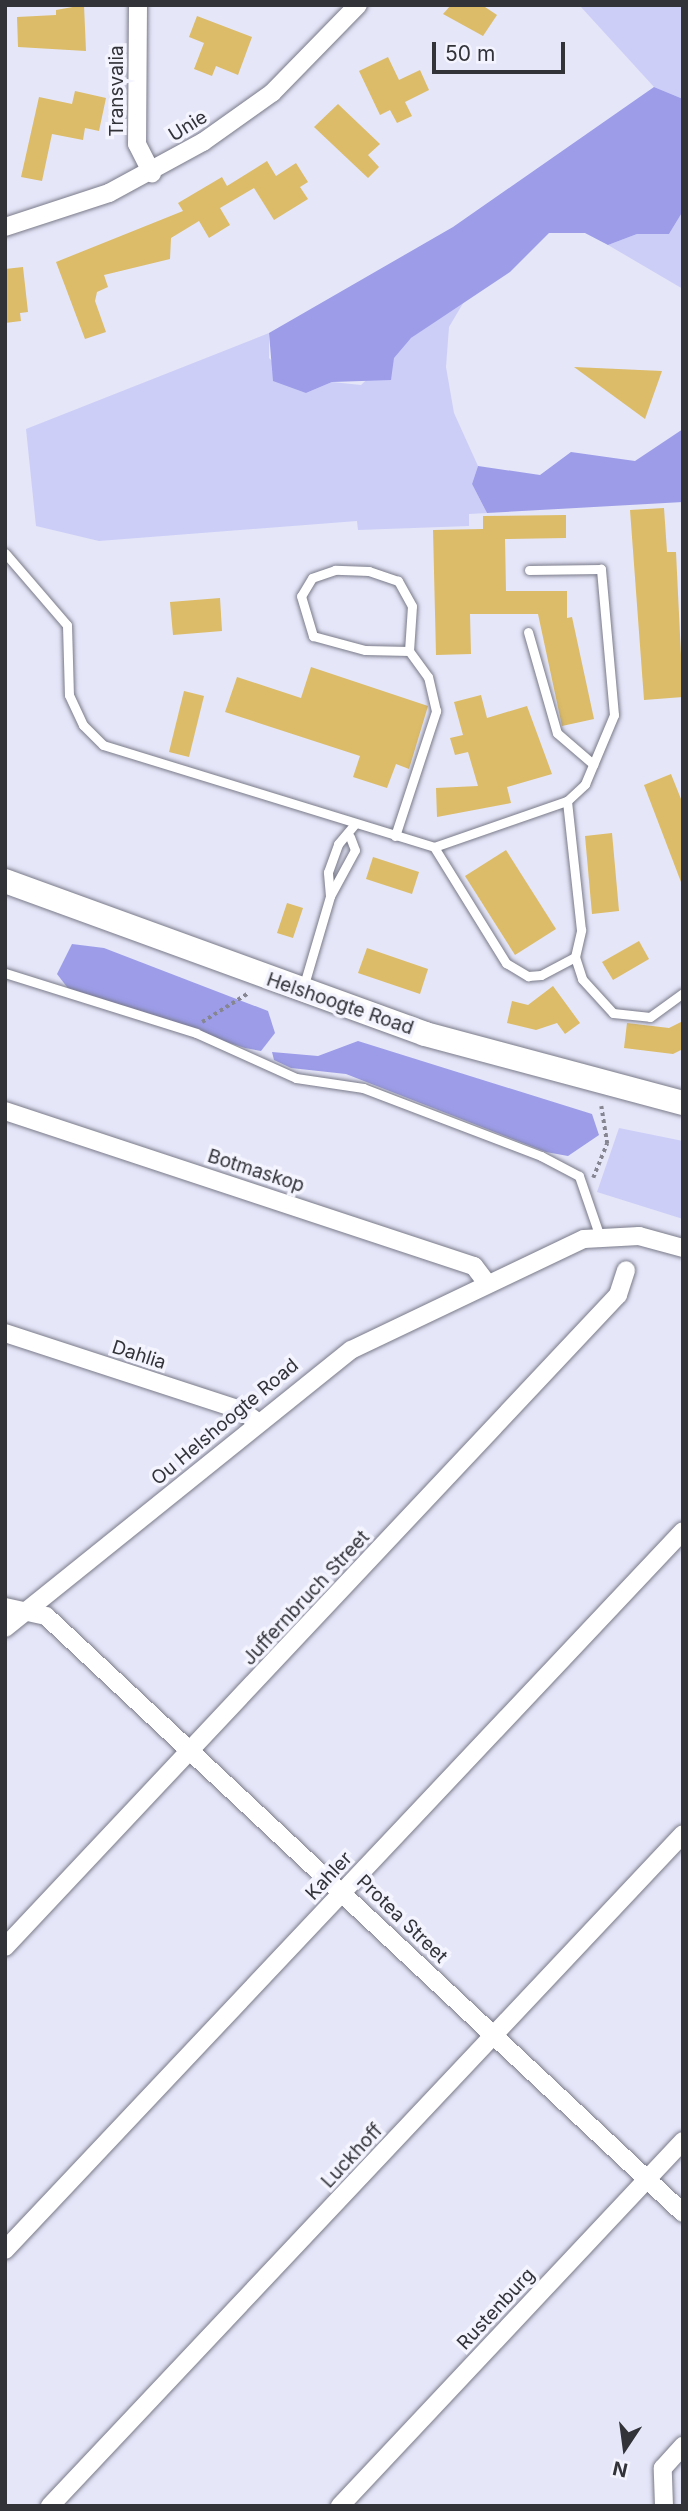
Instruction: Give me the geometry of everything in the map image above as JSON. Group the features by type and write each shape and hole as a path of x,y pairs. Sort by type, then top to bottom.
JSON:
{"main road":[{"name":"Helshoogte Road","path":"5,881 302,992 538,1068 683,1103"}],"street":[{"name":"Transvalia","path":"138,5 137,144 152,173"},
{"name":"Unie","path":"5,227 75,206 152,173 272,93 358,5"},
{"name":"Botmaskop","path":"5,1111 474,1266 486,1283"},
{"path":"600,1237 639,1236 683,1248"},
{"name":"Ou Helshoogte Road","path":"5,1628 14,1609 351,1350 486,1283 600,1237"},
{"name":"Juffernbruch Street","path":"5,1947 618,1295 626,1270"},
{"name":"Dahlia","path":"5,1333 241,1410 257,1421"},
{"name":"Kahler","path":"5,2250 683,1531"},
{"name":"Protea Street","path":"14,1609 46,1616 683,2213"},
{"name":"Luckhoff","path":"50,2506 683,1834"},
{"name":"Rustenburg","path":"340,2506 683,2141"},
{"path":"664,2506 663,2468 683,2446"}],"lane":[{"path":"5,553 67,625 69,695 83,725 103,745 354,825 434,847 567,801 585,785 614,715 601,569 529,570"},
{"path":"394,836 436,711 428,677 410,651 412,606 398,581 335,570 312,578 301,596 313,636 365,650 410,651"},
{"path":"528,632 557,733 593,764"},
{"path":"567,801 581,898 575,957 582,979 613,1013 650,1017 683,993"},
{"path":"302,992 330,896 355,850 350,837 354,825"},
{"path":"330,896 328,872 338,844 350,837"},
{"path":"434,847 506,963 528,976 541,975 575,957"},
{"path":"5,973 196,1033 296,1078 363,1088 541,1156 587,1187 600,1237"}],"path":[{"path":"196,1033 204,1019 247,994"},
{"path":"587,1187 607,1144 601,1106"}],"shaded area":[{"path":"683,5 683,99 654,87 581,7"},
{"path":"654,87 683,99 683,211 669,234 637,234 608,245 585,233 549,233 510,272 411,338 394,358 391,380 332,382 306,393 273,381 269,333 453,227"},
{"path":"683,211 683,289 608,245 637,234 669,234"},
{"path":"465,300 449,327 446,367 454,413 478,466 472,484 487,513 469,514 469,526 358,530 357,521 99,541 36,526 26,429 269,333 269,358 306,393 332,382 361,385 411,338"},
{"path":"683,429 683,502 487,513 472,484 478,466 540,475 571,452 635,461"},
{"path":"72,944 104,948 268,1011 275,1033 261,1051 245,1048 70,991 57,974"},
{"path":"358,1041 592,1114 599,1135 568,1156 546,1152 346,1074 291,1068 274,1060 272,1052 318,1056"},
{"path":"619,1128 683,1141 683,1219 597,1192"}],"building":[{"path":"84,5 86,51 18,47 17,17 56,15 56,10"},
{"path":"451,5 482,5 497,15 483,36 443,14"},
{"path":"197,16 252,37 238,75 216,66 212,76 194,69 204,43 189,37"},
{"path":"388,57 399,80 420,70 429,90 405,102 412,116 397,123 390,110 380,115 359,71"},
{"path":"75,91 106,98 99,131 85,128 83,140 52,134 42,181 21,177 39,97 72,104"},
{"path":"338,104 380,144 368,155 379,167 368,178 314,127"},
{"path":"267,161 276,176 296,163 308,182 300,187 308,199 274,220 254,188 220,208 230,225 209,238 199,221 171,238 170,259 104,275 108,287 97,292 95,301 106,332 85,339 56,262 183,211 178,203 222,177 227,186"},
{"path":"23,267 28,312 20,313 21,321 5,323 5,269"},
{"path":"574,367 662,371 645,419"},
{"path":"664,508 667,552 676,552 683,697 644,700 630,510"},
{"path":"566,515 566,538 505,539 506,591 567,591 567,618 572,617 594,719 562,726 538,614 470,614 471,654 436,655 433,530 483,529 483,516"},
{"path":"220,598 222,631 173,635 170,602"},
{"path":"311,667 428,706 409,769 396,764 387,788 353,777 360,756 225,712 237,677 301,698"},
{"path":"184,691 204,696 189,757 169,752"},
{"path":"481,695 487,718 527,706 552,774 507,787 511,803 437,817 436,788 478,786 468,752 455,755 450,738 463,735 454,702"},
{"path":"671,774 683,804 681,882 644,785"},
{"path":"612,833 619,911 592,914 585,836"},
{"path":"506,850 556,929 515,955 465,876"},
{"path":"373,857 419,872 412,894 366,879"},
{"path":"287,903 303,908 293,938 277,933"},
{"path":"639,941 649,959 613,980 602,962"},
{"path":"367,948 428,969 420,994 358,973"},
{"path":"553,986 580,1023 565,1034 557,1023 536,1030 507,1023 512,1001 528,1005"},
{"path":"683,1021 683,1049 673,1054 624,1048 627,1023 669,1028"}]}
